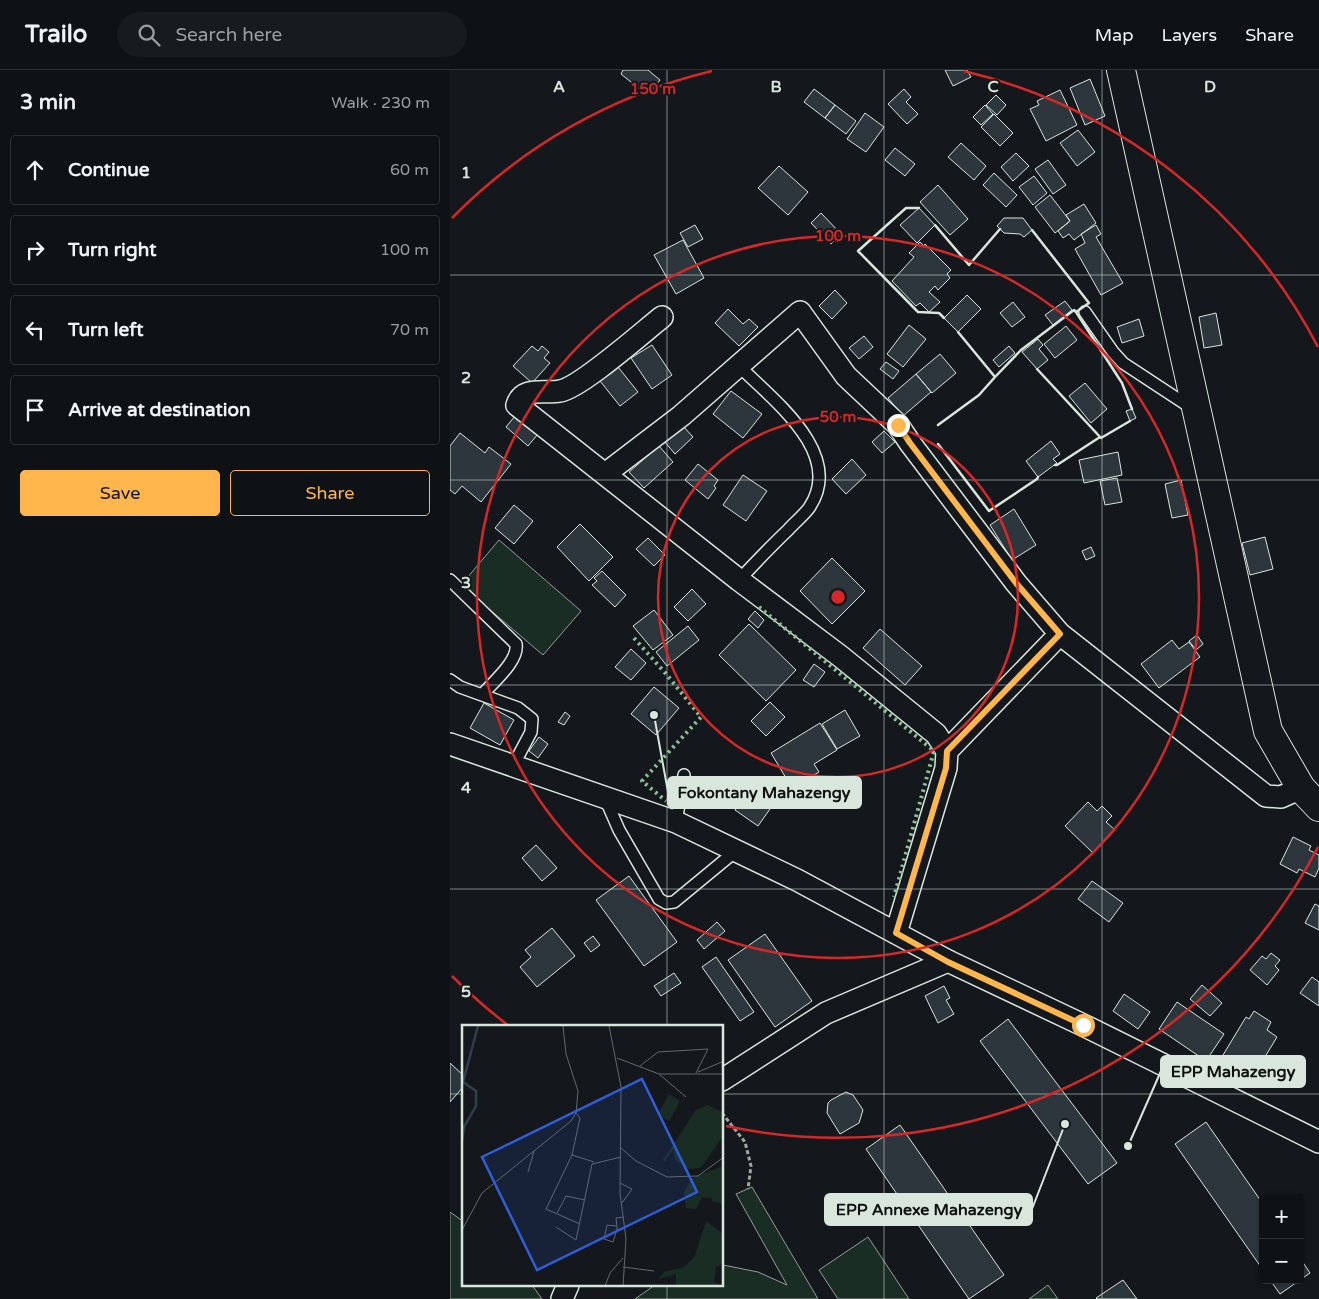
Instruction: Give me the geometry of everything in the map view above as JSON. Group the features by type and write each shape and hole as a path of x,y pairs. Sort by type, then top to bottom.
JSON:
{"main road":[{"path":"1121,70 1268,731 1310,798"}],"street":[{"path":"605,474 681,416 800,312 846,376 898,425 1016,583 1060,634 1266,796 1310,798"},
{"path":"662,317 585,378 562,391 525,394 519,398 517,405 739,580 840,656 936,734 947,751 946,768 896,933"},
{"path":"947,751 1060,634"},
{"path":"450,744 676,822 796,880 948,962 1083,1025 1319,1142"},
{"path":"724,1079 826,1013 948,962"},
{"path":"562,1299 568,1286"}],"lane":[{"path":"1085,312 1123,363 1197,412"},
{"path":"739,366 794,421 811,444 820,472 817,491 809,508 739,580"},
{"path":"450,580 516,644 517,650 514,659 482,695"},
{"path":"450,680 460,687 518,708 532,719 532,732 513,766"},
{"path":"676,822 684,775"},
{"path":"605,798 619,830 659,898 666,903 674,902 737,850"}],"path":[{"path":"724,1116 745,1142 751,1166 748,1190"}],"green space":[{"path":"499,540 581,611 543,655 461,585"},
{"path":"752,1187 818,1299 635,1299 654,1286 724,1286 724,1265 758,1272 787,1285 736,1194"},
{"path":"450,1212 462,1221 462,1286 533,1286 542,1299 450,1299"},
{"path":"868,1237 909,1299 838,1299 819,1270"},
{"path":"1048,1285 1058,1299 1029,1299"}],"building":[{"path":"623,70 648,70 660,80 647,95 621,74"},
{"path":"945,70 967,70 971,77 953,86"},
{"path":"1090,79 1105,116 1085,125 1070,88"},
{"path":"814,89 835,105 825,118 804,102"},
{"path":"904,89 911,97 906,102 918,114 907,124 888,104"},
{"path":"1060,90 1077,125 1046,141 1030,109 1039,105 1037,101"},
{"path":"996,95 1006,105 997,115 986,105"},
{"path":"835,105 856,121 846,134 825,118"},
{"path":"985,105 993,114 981,125 973,117"},
{"path":"865,113 884,127 866,152 847,139"},
{"path":"994,114 1013,133 1000,146 981,127"},
{"path":"1078,130 1095,152 1077,166 1060,143"},
{"path":"961,143 986,166 974,180 948,157"},
{"path":"895,148 915,164 905,176 885,160"},
{"path":"1016,153 1029,166 1013,181 1001,167"},
{"path":"1048,160 1066,185 1053,194 1035,169"},
{"path":"779,166 808,192 788,215 758,188"},
{"path":"994,173 1017,195 1006,207 983,185"},
{"path":"1034,176 1047,193 1033,205 1019,187"},
{"path":"938,185 968,219 950,235 920,202"},
{"path":"1050,195 1070,221 1055,233 1035,207"},
{"path":"1084,204 1096,223 1074,240 1069,234 1063,238 1058,231 1070,221 1066,215"},
{"path":"919,208 935,225 917,243 900,225"},
{"path":"821,213 841,234 831,244 811,223"},
{"path":"1004,218 1023,218 1032,230 1024,237 1020,234 1004,233 997,226"},
{"path":"695,225 703,239 688,247 680,233"},
{"path":"1096,225 1101,234 1096,237 1123,283 1101,295 1075,249 1085,243 1081,234"},
{"path":"683,240 704,278 676,294 654,255"},
{"path":"920,242 924,246 925,244 951,270 947,274 950,278 938,290 935,286 929,292 940,302 929,312 920,303 916,306 892,281 914,257 909,253"},
{"path":"835,290 847,303 832,319 819,306"},
{"path":"967,295 981,309 958,332 944,318"},
{"path":"1065,301 1072,310 1053,325 1045,315"},
{"path":"1013,302 1025,317 1012,327 1000,313"},
{"path":"728,309 743,324 749,319 758,327 739,346 715,323"},
{"path":"1216,313 1222,345 1204,348 1199,317"},
{"path":"1139,319 1144,336 1122,343 1117,327"},
{"path":"909,325 926,339 903,367 887,354"},
{"path":"1066,326 1077,340 1055,358 1044,344"},
{"path":"864,336 873,347 859,359 849,348"},
{"path":"1038,339 1043,345 1039,349 1048,360 1037,369 1022,352"},
{"path":"652,345 672,375 652,389 631,358"},
{"path":"532,346 538,351 542,346 549,352 544,358 550,363 532,383 513,366"},
{"path":"1009,346 1015,353 999,367 993,360"},
{"path":"940,354 956,373 932,393 916,374"},
{"path":"886,362 899,371 893,379 880,369"},
{"path":"618,367 638,392 620,406 600,381"},
{"path":"916,374 931,392 903,416 888,398"},
{"path":"1085,383 1107,409 1091,423 1069,396"},
{"path":"731,391 762,414 743,438 713,414"},
{"path":"1132,409 1136,418 1130,421 1126,411"},
{"path":"515,416 538,434 528,446 506,427"},
{"path":"682,425 693,437 675,454 664,441"},
{"path":"884,431 895,442 882,453 872,442"},
{"path":"460,433 485,453 489,447 511,464 481,502 462,486 455,494 450,490 450,446"},
{"path":"1051,441 1060,454 1053,459 1057,463 1038,477 1026,461"},
{"path":"659,446 673,462 644,488 629,472"},
{"path":"1118,452 1122,475 1084,483 1079,460"},
{"path":"852,459 866,475 846,494 832,479"},
{"path":"698,464 718,480 714,486 716,488 708,499 685,480"},
{"path":"743,475 767,491 746,521 723,505"},
{"path":"1117,478 1122,502 1105,505 1100,481"},
{"path":"1181,480 1188,515 1172,518 1165,484"},
{"path":"514,505 533,521 514,544 495,528"},
{"path":"1014,509 1036,545 1012,560 990,525"},
{"path":"580,524 613,557 589,581 557,547"},
{"path":"1265,537 1273,569 1250,575 1242,543"},
{"path":"648,538 665,555 654,566 636,549"},
{"path":"1091,547 1095,556 1086,560 1082,551"},
{"path":"832,558 865,591 832,624 800,591"},
{"path":"602,571 626,595 615,607 592,585 597,581 594,578"},
{"path":"692,589 706,604 688,621 674,607"},
{"path":"654,610 673,635 653,650 633,626"},
{"path":"755,611 764,620 758,628 748,619"},
{"path":"749,624 796,670 766,701 719,655"},
{"path":"688,626 699,640 667,666 656,652"},
{"path":"880,629 922,666 905,685 863,648"},
{"path":"1197,635 1203,644 1196,650 1189,641"},
{"path":"1172,640 1179,649 1189,642 1200,657 1159,688 1141,664"},
{"path":"631,649 646,663 631,680 615,667"},
{"path":"814,664 825,672 814,687 803,680"},
{"path":"654,687 679,708 656,735 631,714"},
{"path":"770,702 785,717 766,736 751,721"},
{"path":"484,703 514,720 500,745 470,728"},
{"path":"845,710 860,736 837,749 822,724"},
{"path":"565,712 570,716 564,725 558,722"},
{"path":"820,723 837,750 814,764 819,772 792,788 771,753"},
{"path":"539,737 548,744 538,758 529,751"},
{"path":"742,781 754,789 750,795 770,809 758,826 735,810 739,804 730,798"},
{"path":"1088,802 1097,811 1102,806 1112,816 1106,822 1115,830 1093,853 1065,826"},
{"path":"1293,837 1311,846 1309,850 1319,855 1319,868 1315,877 1299,869 1297,873 1280,864"},
{"path":"536,845 557,868 542,881 522,858"},
{"path":"629,876 677,942 644,966 596,900"},
{"path":"1092,881 1123,903 1109,922 1078,899"},
{"path":"1315,904 1319,906 1319,930 1305,923"},
{"path":"717,922 725,931 704,949 697,940"},
{"path":"552,928 575,956 537,987 520,967 531,957 525,950"},
{"path":"765,934 812,1001 775,1027 728,960"},
{"path":"593,936 600,945 591,952 584,943"},
{"path":"1271,953 1280,960 1275,966 1279,970 1267,985 1250,970 1262,956 1266,959"},
{"path":"716,957 754,1012 740,1021 702,967"},
{"path":"674,973 681,983 661,996 654,986"},
{"path":"1312,977 1319,982 1319,1006 1300,993"},
{"path":"1202,985 1222,1003 1210,1016 1190,999"},
{"path":"944,986 950,998 946,1000 954,1014 938,1023 925,996"},
{"path":"1124,994 1150,1012 1138,1029 1113,1011"},
{"path":"1177,1002 1224,1034 1206,1061 1159,1029"},
{"path":"1254,1011 1271,1022 1267,1030 1277,1037 1254,1075 1223,1055 1246,1017 1249,1019"},
{"path":"1008,1019 1117,1163 1088,1184 980,1041"},
{"path":"450,1063 462,1074 462,1088 450,1102"},
{"path":"846,1092 853,1095 863,1110 859,1123 840,1134 827,1113 828,1103"},
{"path":"1206,1122 1259,1198 1259,1264 1175,1144"},
{"path":"900,1125 1004,1275 969,1299 866,1149"},
{"path":"1304,1264 1310,1273 1304,1277"},
{"path":"1123,1280 1137,1299 1096,1298"},
{"path":"1273,1284 1294,1284 1280,1294"}],"hedge":[{"path":"759,607 934,751 894,897"},
{"path":"634,638 701,717 642,781 666,801"}],"wall":[{"path":"919,208 906,208 858,251 918,312 939,313 944,318"},
{"path":"935,225 969,265 1000,229"},
{"path":"958,332 995,377 1021,350 1074,310 1076,312 1089,303 1032,230"},
{"path":"1076,312 1122,383 1132,409"},
{"path":"1037,369 1101,438 1130,421"},
{"path":"938,425 979,395 995,377"},
{"path":"1055,465 1100,437"},
{"path":"938,444 989,511 1038,477"}],"place":[{"name":"Fokontany Mahazengy","path":"654,715"},
{"name":"EPP Annexe Mahazengy","path":"1065,1124"},
{"name":"EPP Mahazengy","path":"1128,1146"}],"route":[{"path":"898,425 1016,583 1060,634 947,751 946,768 896,933 948,962 1083,1025"}]}
